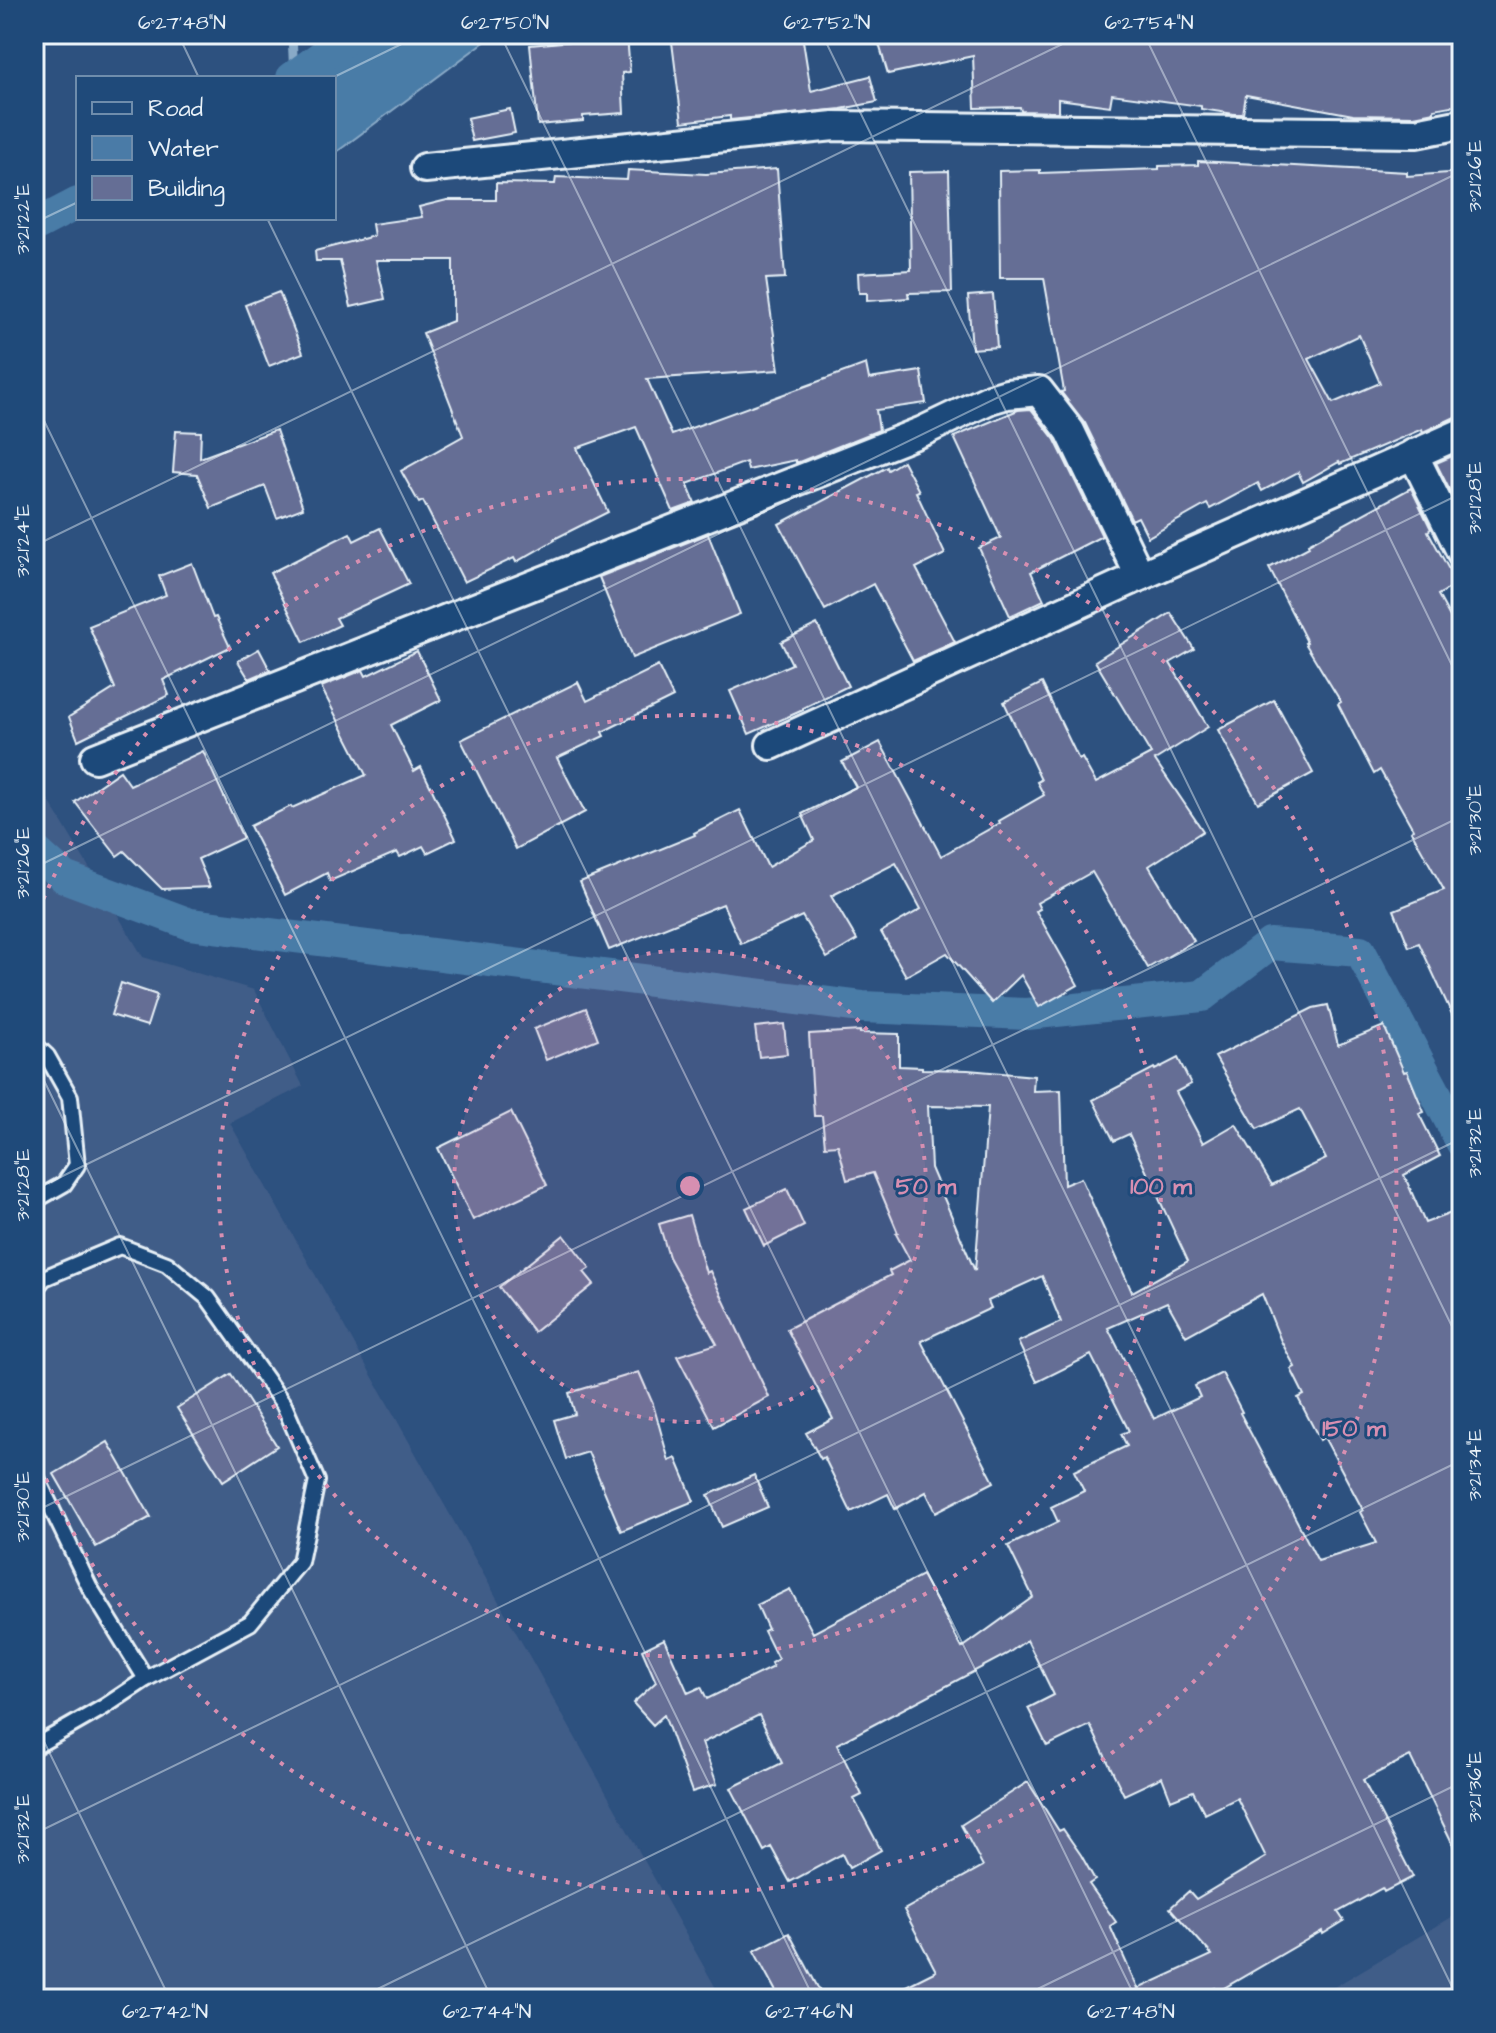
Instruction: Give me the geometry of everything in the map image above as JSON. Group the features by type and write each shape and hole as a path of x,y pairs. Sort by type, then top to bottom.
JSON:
{"street":[{"path":"425,168 834,126 1416,133 1462,124"},
{"path":"95,758 908,437 1007,394 1039,391 1070,431 1140,576"},
{"path":"771,745 1462,433"},
{"path":"1413,454 1462,553"}],"lane":[{"path":"34,1044 47,1056 70,1097 77,1165 64,1184 34,1201"},
{"path":"34,1290 44,1278 120,1246 167,1264 208,1298 284,1405 317,1481 300,1562 250,1623 146,1679 34,1747"},
{"path":"34,1472 90,1588 146,1679"}],"shaded area":[{"path":"34,776 143,957 254,990 303,1086 230,1123 722,1999 34,1999"},
{"path":"1462,1911 1462,1999 1314,1999"}],"water":[{"path":"315,34 495,34 336,153 336,76 310,76"}],"building":[{"path":"671,34 802,34 811,91 870,76 877,102 841,109 682,122"},
{"path":"876,34 1296,34 1362,46 1362,34 1462,34 1462,104 1414,116 1353,115 1246,95 1243,114 1234,114 1201,109 1201,106 1112,94 1110,106 1058,99 1058,112 1021,111 1020,107 975,108 973,56 888,74"},
{"path":"627,36 630,72 622,73 624,113 583,116 583,121 538,125 530,45"},
{"path":"510,109 515,133 472,141 467,118"},
{"path":"1198,161 1407,172 1407,176 1462,172 1462,416 1339,462 1303,482 1298,472 1262,491 1258,483 1210,509 1207,504 1148,537 1138,517 1132,520 1085,423 1061,392 1064,391 1044,278 1000,278 999,171 1040,170 1040,173 1198,165","holes":["1359,335 1380,383 1333,403 1309,359"]},
{"path":"777,169 785,278 766,279 779,370 647,379 672,435 866,364 869,379 921,371 926,403 876,410 879,430 799,462 796,460 748,470 746,462 687,484 695,503 673,511 636,427 577,448 608,512 516,562 514,558 464,582 423,501 419,503 401,471 463,436 423,333 453,321 453,260 376,260 385,299 351,307 340,261 316,261 315,251 374,236 372,224 422,217 419,207 447,200 496,200 496,183 555,184 556,177 627,180 628,170 706,174"},
{"path":"949,171 952,292 908,293 909,298 867,301 867,293 859,293 858,273 911,270 909,172"},
{"path":"279,292 303,353 269,366 245,305"},
{"path":"993,294 997,347 972,349 968,296"},
{"path":"1031,409 1055,440 1102,536 1031,572 1044,600 1010,616 979,548 1001,538 954,437 1018,410"},
{"path":"276,430 303,508 277,518 265,486 211,508 197,474 173,472 176,431 201,432 200,458"},
{"path":"1462,452 1462,515 1436,463"},
{"path":"903,461 945,554 916,568 955,642 913,661 873,584 825,610 779,524"},
{"path":"1411,488 1431,529 1428,531 1457,584 1438,595 1462,639 1462,1036 1419,943 1409,947 1394,910 1444,890 1380,770 1374,774 1338,704 1341,702 1305,643 1269,568"},
{"path":"380,528 409,584 336,618 340,625 304,642 270,573 350,533 354,541"},
{"path":"708,534 740,614 632,658 599,577"},
{"path":"192,563 213,618 216,617 230,647 163,680 169,695 78,740 69,717 115,688 89,626 166,595 159,576"},
{"path":"1171,613 1194,649 1170,663 1208,727 1155,760 1203,831 1149,866 1194,941 1148,968 1092,872 1037,903 1040,909 1036,911 1078,985 1039,1007 1021,975 992,1003 947,953 906,976 881,932 921,909 896,863 831,896 857,940 827,958 802,916 741,944 723,904 609,950 580,882 695,835 740,810 768,867 814,840 802,814 856,787 842,762 880,742 941,856 1000,823 1044,795 1037,782 1041,780 1004,702 1042,683 1079,760 1082,758 1096,783 1151,754 1095,661"},
{"path":"817,624 848,686 749,734 730,691 792,664 781,642"},
{"path":"259,649 270,670 249,679 238,661"},
{"path":"417,651 441,700 391,725 414,771 421,767 456,839 427,853 423,846 400,857 397,852 330,881 327,873 285,895 250,826 366,775 321,687 363,670 366,676"},
{"path":"658,666 673,697 602,732 604,736 557,758 585,812 516,849 461,740 578,682 587,701"},
{"path":"1274,700 1313,773 1258,803 1218,730"},
{"path":"203,751 243,838 198,859 210,887 162,889 124,851 117,856 75,802 120,771 130,785"},
{"path":"121,983 157,995 147,1026 111,1015"},
{"path":"1328,1005 1338,1045 1384,1026 1404,1072 1407,1071 1424,1112 1419,1114 1440,1156 1404,1175 1425,1223 1462,1209 1462,1863 1410,1756 1363,1780 1413,1877 1384,1892 1382,1888 1338,1912 1344,1921 1217,1992 1215,1988 1192,1999 880,1999 936,1971 904,1910 983,1866 961,1825 1028,1782 1059,1831 1063,1829 1081,1855 1095,1880 1089,1884 1116,1922 1110,1926 1138,1989 1212,1955 1170,1908 1189,1891 1196,1899 1266,1857 1237,1798 1205,1814 1193,1791 1171,1800 1162,1777 1124,1795 1090,1725 1047,1746 1028,1708 1054,1695 1027,1640 1007,1654 837,1744 862,1795 854,1799 881,1850 849,1868 842,1854 790,1882 771,1847 764,1851 731,1788 782,1763 759,1715 702,1743 717,1784 692,1792 664,1715 653,1725 633,1703 656,1682 642,1650 664,1639 688,1693 701,1687 707,1699 773,1667 771,1663 778,1659 764,1631 768,1629 757,1605 790,1589 813,1633 922,1575 962,1648 1033,1597 1008,1546 1058,1522 1051,1507 1084,1491 1074,1471 1127,1446 1121,1434 1129,1431 1091,1355 1037,1382 1018,1342 1061,1322 1042,1276 988,1301 991,1308 921,1341 994,1482 936,1512 926,1492 895,1509 888,1494 851,1512 824,1457 821,1459 806,1433 833,1419 787,1329 891,1275 889,1271 910,1260 896,1234 873,1173 847,1180 838,1145 825,1146 822,1116 814,1116 809,1034 860,1031 899,1034 899,1066 1034,1076 1033,1091 1061,1090 1064,1185 1081,1178 1132,1292 1188,1261 1129,1134 1114,1141 1093,1100 1178,1058 1191,1084 1176,1092 1203,1143 1236,1124 1272,1185 1326,1159 1300,1109 1257,1129 1215,1057 1313,1008","holes":["928,1106 988,1107 975,1271 931,1168","1262,1294 1295,1367 1291,1369 1304,1395 1298,1398 1320,1440 1324,1437 1363,1510 1360,1512 1376,1543 1318,1561 1222,1373 1195,1386 1200,1397 1154,1419 1108,1328 1167,1302 1186,1336"]},
{"path":"586,1008 598,1039 546,1060 534,1029"},
{"path":"784,1024 787,1054 759,1057 755,1027"},
{"path":"511,1112 547,1185 473,1220 438,1148"},
{"path":"787,1189 804,1226 764,1246 746,1208"},
{"path":"689,1215 706,1273 710,1271 769,1397 714,1427 677,1356 717,1344 669,1257 659,1224"},
{"path":"564,1235 590,1268 584,1272 594,1284 534,1332 499,1287"},
{"path":"639,1372 653,1404 669,1461 676,1458 694,1501 621,1531 588,1452 566,1459 554,1420 575,1414 569,1393"},
{"path":"231,1374 277,1446 223,1481 177,1408"},
{"path":"108,1442 151,1517 96,1547 54,1474"},
{"path":"754,1475 768,1507 722,1527 708,1495"},
{"path":"789,1933 824,1999 780,1999 754,1951"}],"waterway":[{"path":"292,34 294,76"},
{"path":"295,76 352,34"},
{"path":"34,226 76,204"},
{"path":"34,850 64,877 190,924 862,1007 1027,1014 1202,996 1270,944 1360,951 1462,1143"}]}
